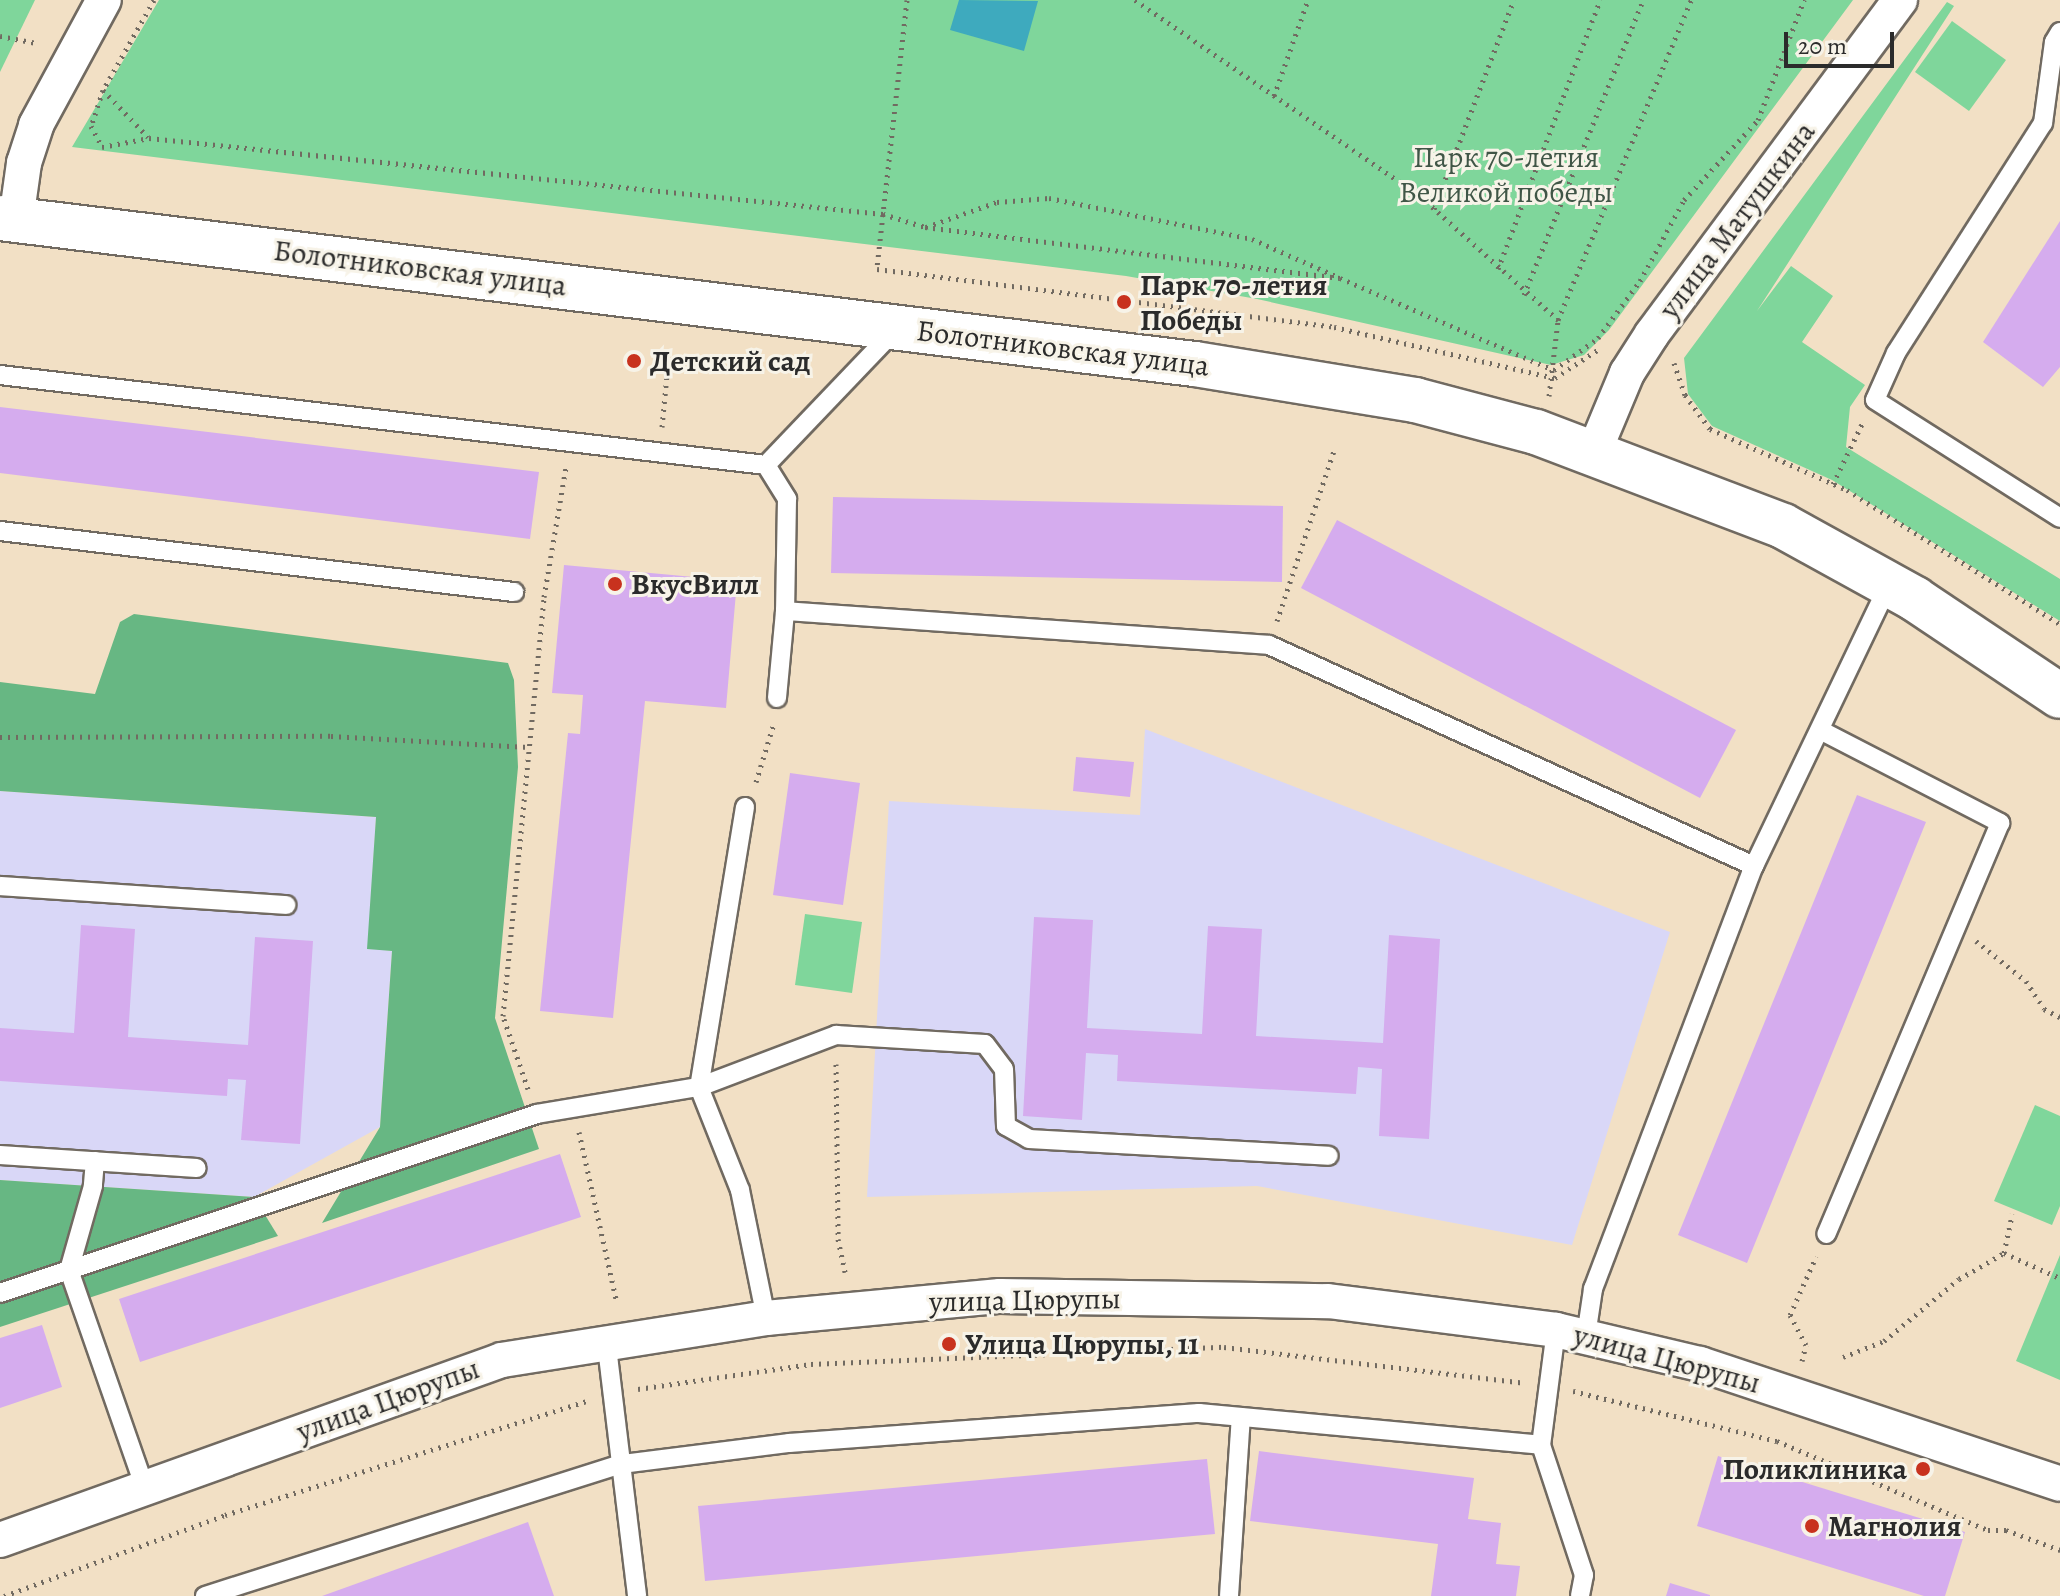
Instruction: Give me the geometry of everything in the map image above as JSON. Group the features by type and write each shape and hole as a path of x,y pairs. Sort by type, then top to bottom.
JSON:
{"street":[{"path":"8,219 36,125 104,0"},
{"name":"улица Матушкина","path":"1594,452 1627,373 1652,334 1900,0"},
{"name":"Болотниковская улица","path":"8,219 899,327 1329,384 1415,400 1594,452 1770,520 1889,584 2060,696"},
{"name":"улица Цюрупы","path":"0,1540 502,1360 606,1339 942,1298 1016,1296 1328,1301 1571,1333 1794,1392 2060,1484"}],"lane":[{"path":"2060,32 2054,42 2043,123 1896,353 1875,400 2060,518"},
{"path":"766,465 899,327"},
{"path":"0,375 766,465"},
{"path":"766,465 787,499 785,611 777,698"},
{"path":"0,531 514,592"},
{"path":"1580,1596 1584,1575 1541,1445 1550,1386 1593,1289 1754,866 1889,584"},
{"path":"785,611 1269,645 1754,866"},
{"path":"1820,730 2000,823 1826,1234"},
{"path":"745,807 699,1087 740,1190 766,1318"},
{"path":"0,886 286,905"},
{"path":"0,1293 537,1114 699,1087 836,1035 985,1044 1004,1069 1006,1126 1029,1139 1329,1156"},
{"path":"0,1155 197,1168"},
{"path":"95,1161 93,1186 69,1270 145,1488"},
{"path":"606,1339 637,1596"},
{"path":"205,1596 622,1464 789,1443 1199,1413 1541,1445"},
{"path":"1229,1596 1241,1417"}],"path":[{"path":"154,0 103,90 91,126 102,147 149,138 883,214 925,227 1340,278"},
{"path":"877,269 907,0"},
{"path":"1135,0 1434,209 1524,295 1558,320"},
{"path":"1274,96 1308,0"},
{"path":"1434,209 1514,0"},
{"path":"1498,269 1600,0"},
{"path":"1524,295 1643,0"},
{"path":"1555,378 1558,320 1691,0"},
{"path":"1554,370 1598,338 1640,281 1684,200 1758,120 1804,0"},
{"path":"0,36 36,43"},
{"path":"103,90 149,138"},
{"path":"925,227 997,202 1049,198 1252,239 1554,370"},
{"path":"660,452 668,365"},
{"path":"1833,484 1875,400"},
{"path":"537,1114 503,1016 544,597 570,442"},
{"path":"1269,645 1334,451"},
{"path":"745,807 772,742 777,698"},
{"path":"0,737 331,736 530,747"},
{"path":"1956,926 2026,981 2044,1009 2060,1017"},
{"path":"836,1035 838,1239 845,1272"},
{"path":"573,1108 617,1303"},
{"path":"1843,1357 1884,1341 1959,1279 2004,1253 2012,1214"},
{"path":"1790,1315 1826,1234"},
{"path":"2004,1253 2060,1278"},
{"path":"4,1596 225,1515 614,1392 811,1364 1224,1347 1550,1386 1777,1441 1988,1530 2006,1530 2060,1550"}],"shaded area":[{"path":"1145,729 1670,932 1572,1245 1257,1186 867,1197 889,801 1140,815"},
{"path":"0,791 376,817 368,948 392,951 380,1127 254,1197 0,1180"}],"green space":[{"path":"0,0 35,0 0,72"},
{"name":"Парк 70-летия Великой победы","path":"159,0 1853,0 1609,330 1584,355 1551,365 1257,299 1126,276 72,147"},
{"path":"1947,2 1954,6 1757,311 1791,266 1833,296 1802,342 1865,385 1850,407 1846,447 2060,579 2060,621 1832,480 1712,426 1688,394 1684,358"},
{"path":"1952,21 2006,60 1969,111 1915,72"},
{"path":"134,614 508,663 514,680 518,767 495,1018 539,1149 322,1223 380,1127 392,951 367,949 376,817 0,791 0,682 95,694 120,622"},
{"path":"805,914 862,922 852,993 795,985"},
{"path":"2035,1105 2060,1116 2060,1206 2052,1225 1994,1201"},
{"path":"0,1180 254,1197 278,1236 0,1327"},
{"path":"2060,1255 2060,1380 2016,1361"}],"water":[{"path":"959,0 1038,1 1024,51 950,30"}],"building":[{"path":"2060,221 2060,367 2043,387 1983,342"},
{"path":"0,407 539,472 530,539 0,473"},
{"path":"833,497 1283,506 1282,582 831,573"},
{"path":"1337,520 1736,730 1700,798 1301,588"},
{"path":"564,565 737,581 726,708 645,701 613,1018 540,1011 568,733 580,734 583,695 552,693"},
{"path":"1076,757 1134,762 1130,797 1073,791"},
{"path":"790,773 860,783 843,905 773,895"},
{"path":"1857,795 1926,822 1747,1263 1678,1235"},
{"path":"1034,917 1093,920 1087,1028 1202,1034 1208,926 1262,929 1256,1036 1383,1043 1389,935 1440,939 1429,1139 1379,1136 1382,1069 1358,1067 1356,1094 1117,1081 1118,1055 1086,1053 1082,1120 1023,1116"},
{"path":"81,925 135,929 128,1037 248,1045 255,937 313,941 300,1144 241,1140 246,1080 228,1079 227,1096 0,1081 0,1028 74,1033"},
{"path":"560,1154 581,1217 140,1362 119,1299"},
{"path":"42,1325 62,1387 0,1408 0,1338"},
{"path":"1259,1451 1474,1478 1468,1519 1501,1523 1496,1564 1520,1566 1516,1596 1431,1596 1438,1544 1250,1521"},
{"path":"1718,1456 1965,1532 1945,1596 1924,1596 1697,1526"},
{"path":"1207,1459 1215,1534 705,1581 698,1506"},
{"path":"528,1522 554,1596 322,1596"},
{"path":"1670,1583 1710,1595 1710,1596 1666,1596"}],"place":[{"name":"Парк 70-летия Победы","path":"1124,302"},
{"name":"Детский сад","path":"634,361"},
{"name":"ВкусВилл","path":"615,584"},
{"name":"Улица Цюрупы, 11","path":"949,1344"},
{"name":"Поликлиника","path":"1923,1469"},
{"name":"Магнолия","path":"1812,1526"}]}
